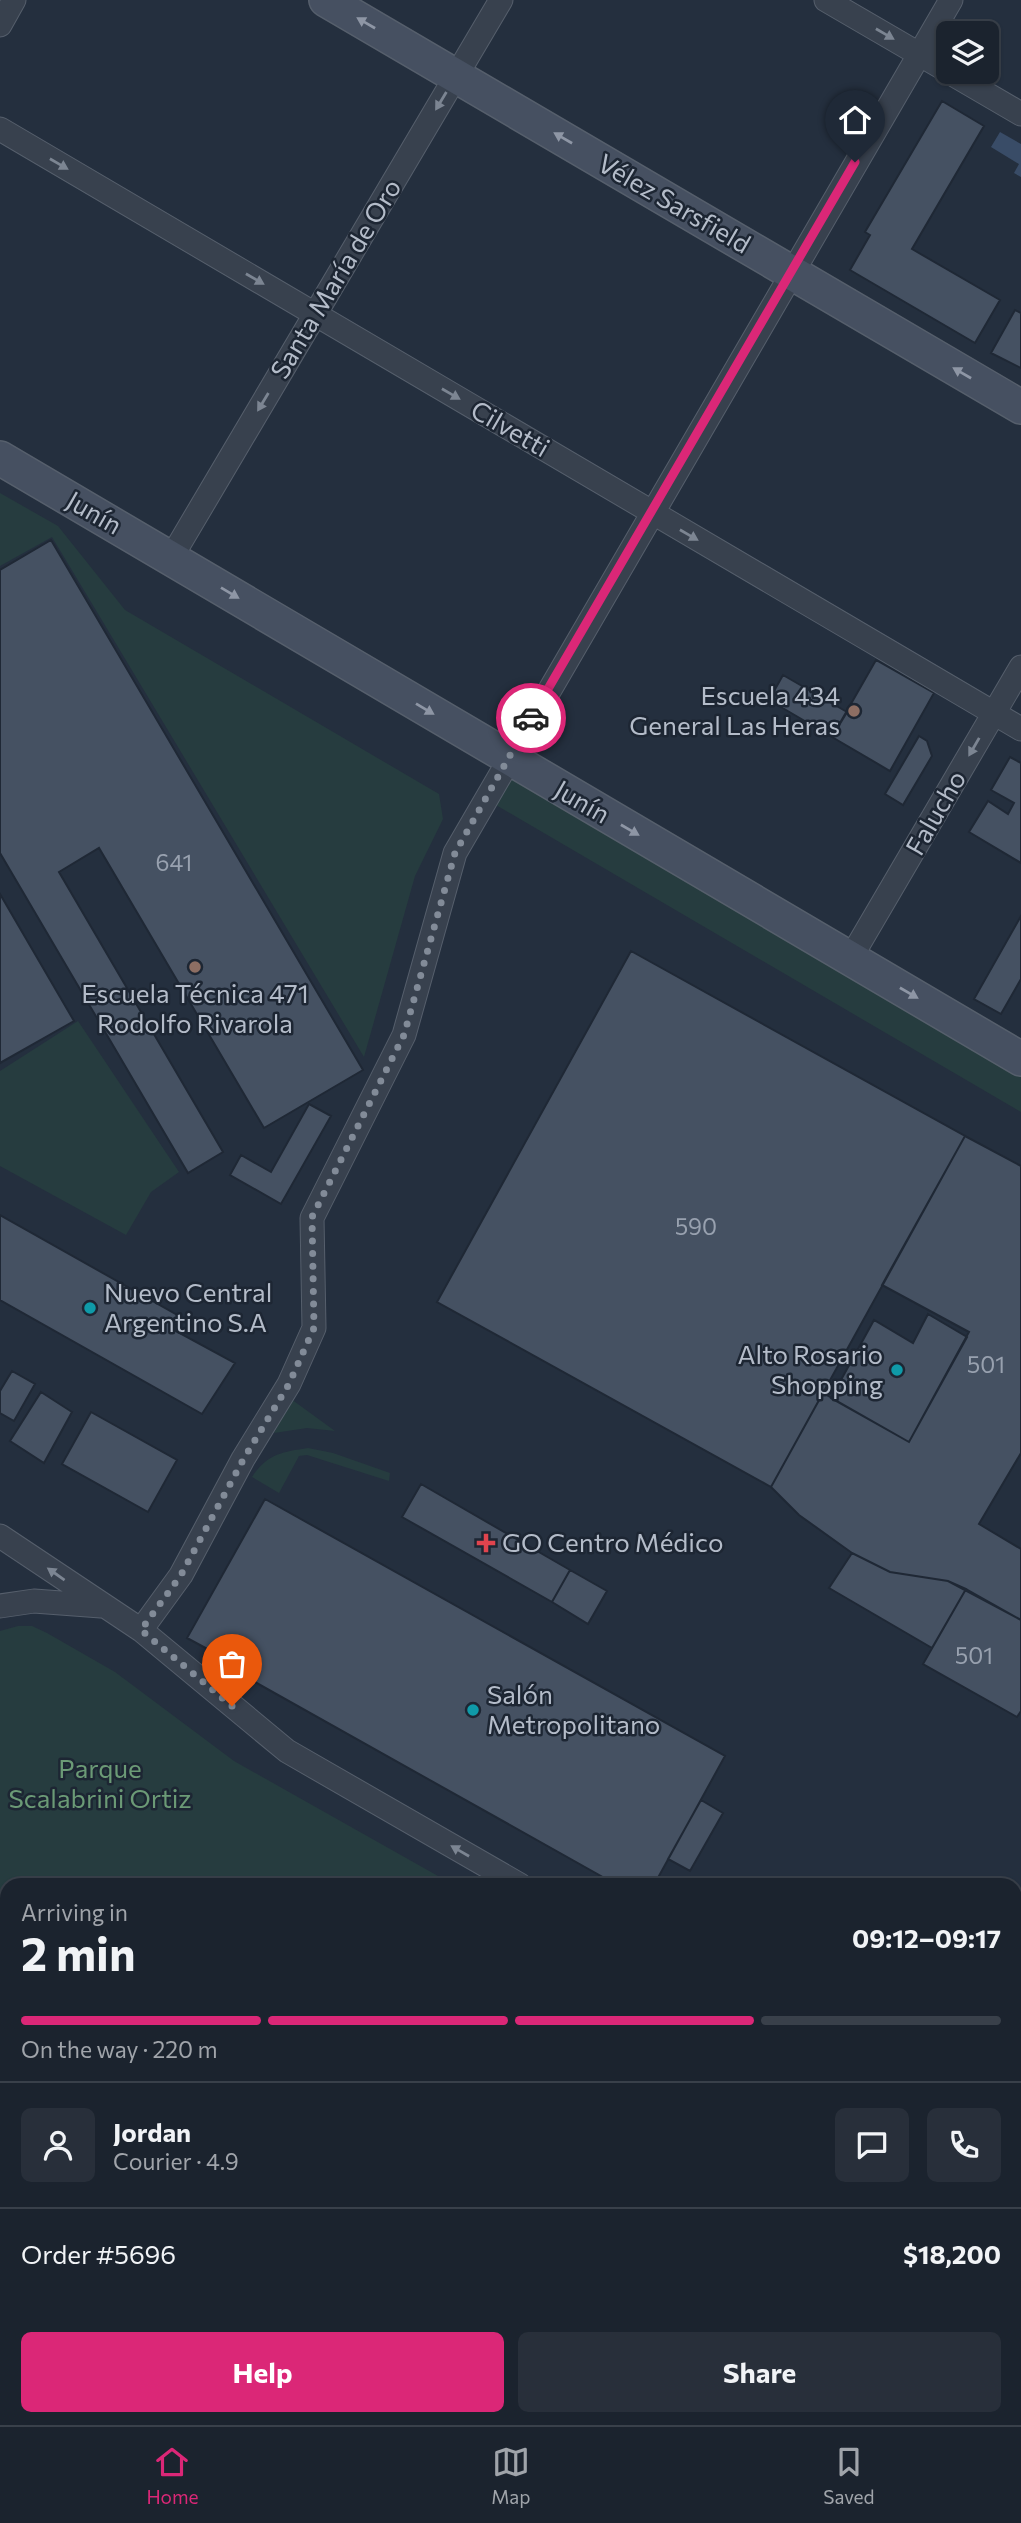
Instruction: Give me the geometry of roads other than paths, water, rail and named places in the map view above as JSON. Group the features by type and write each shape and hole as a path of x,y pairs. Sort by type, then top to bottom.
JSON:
{"main road":[{"name":"Vélez Sarsfield","path":"326,0 1021,407"},
{"name":"Junín","path":"0,458 1021,1059"}],"street":[{"path":"0,25 13,0"},
{"name":"Santa María de Oro","path":"171,558 501,0"},
{"path":"826,0 936,64"},
{"path":"141,1630 181,1575 243,1460 289,1384 314,1328 312,1217 404,1035 455,853 790,272 951,0"},
{"path":"970,84 1021,114"},
{"name":"Cilvetti","path":"0,129 1021,729"},
{"name":"Falucho","path":"850,959 1021,667"},
{"path":"4,1546 141,1630 287,1751 508,1878"},
{"path":"0,1606 34,1601 101,1606"}],"water":[{"path":"1000,132 1021,144 1021,177 1014,173 1019,164 991,147"}],"place":[{"name":"Escuela 434 General Las Heras","path":"854,711"},
{"name":"Escuela Técnica 471 Rodolfo Rivarola","path":"195,967"},
{"name":"Nuevo Central Argentino S.A","path":"90,1308"},
{"name":"Alto Rosario Shopping","path":"897,1370"},
{"name":"GO Centro Médico","path":"486,1543"},
{"name":"Salón Metropolitano","path":"473,1710"}],"park label":[{"name":"Parque Scalabrini Ortiz","path":"100,1784"}]}
